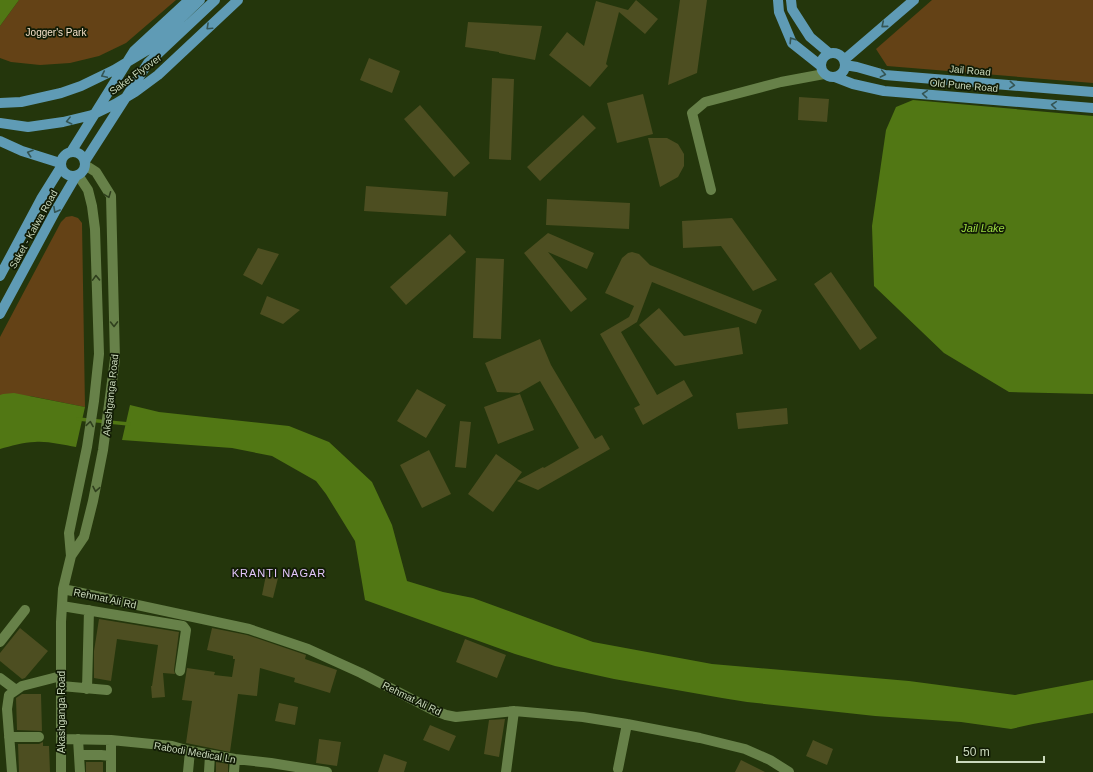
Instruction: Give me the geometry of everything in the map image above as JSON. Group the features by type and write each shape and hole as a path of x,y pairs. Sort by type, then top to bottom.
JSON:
{"main road":[{"path":"60,165 64,156 70,152 134,51 189,0"},
{"name":"Saket Flyover","path":"0,103 21,102 61,93 114,70 149,49 200,0"},
{"path":"0,141 60,165 65,174 69,176 77,176 83,171 85,163 148,63 214,0"},
{"name":"Saket Flyover","path":"0,123 28,127 63,122 92,115 115,104 135,92 158,75 238,0"},
{"path":"778,0 779,12 792,43 828,76 835,77 842,73 844,63 914,0"},
{"path":"791,0 792,9 810,37 829,53 840,55 844,63"},
{"path":"823,70 823,58 829,53"},
{"name":"Jail Road","path":"844,63 885,75 1093,92"},
{"name":"Old Pune Road","path":"835,77 853,84 884,91 1093,108"},
{"path":"70,152 82,156 85,163"},
{"name":"Saket - Kalwa Road","path":"0,276 60,165"},
{"name":"Saket - Kalwa Road","path":"0,314 56,210 77,176"}],"street":[{"path":"711,190 692,113 705,102 823,70"},
{"name":"Akashganga Road","path":"71,556 84,537 93,501 103,450 115,359 111,196 96,172 85,163"},
{"name":"Akashganga Road","path":"61,772 61,622 63,589 71,556 69,533 87,447 99,354 95,229 88,190 77,176"},
{"name":"Rehmat Ali Rd","path":"63,589 249,629 308,649 361,672 433,710 446,715 456,717 514,711 583,717 627,724 700,738 745,749 770,760 789,772"},
{"path":"62,606 183,626 186,630 180,670"},
{"path":"0,642 25,610"},
{"path":"87,689 89,610"},
{"path":"0,678 16,690"},
{"path":"12,772 7,709 9,694 22,686 62,681 87,689 107,690"},
{"path":"0,719 7,709"},
{"path":"506,772 514,711"},
{"path":"618,770 627,724"},
{"path":"9,738 39,737"},
{"name":"Rabodi Medical Ln","path":"62,739 111,740 172,746 210,755 327,772"},
{"path":"78,739 80,772"},
{"path":"111,740 111,772"},
{"path":"188,772 190,751"},
{"path":"79,755 111,756"},
{"path":"208,772 210,755"},
{"path":"234,772 235,759"}],"green space":[{"name":"Jogger's Park","path":"19,0 176,0 126,43 99,56 70,63 40,65 11,62 0,58 0,26"},
{"path":"932,0 1093,0 1093,83 887,66 876,49"},
{"path":"72,216 78,218 82,223 85,407 30,396 0,395 0,337 61,222 66,217"}],"water":[{"path":"0,0 19,0 0,26"},
{"name":"Jail Lake","path":"913,100 1093,116 1093,394 1009,392 944,353 874,286 872,226 886,130 896,107"},
{"path":"14,393 85,407 76,447 31,442 0,449 0,395"},
{"path":"130,405 159,412 289,426 329,442 372,482 392,525 407,581 443,592 473,598 593,642 712,664 909,681 1015,695 1093,680 1093,713 1011,729 961,722 875,716 722,698 614,679 555,666 515,654 365,600 355,541 326,494 316,481 272,456 232,448 122,440"}],"building":[{"path":"636,0 658,19 645,34 619,12 606,64 608,66 590,87 549,55 567,32 584,46 596,1 628,10"},
{"path":"680,0 707,0 697,73 668,85"},
{"path":"468,22 542,26 535,60 499,52 465,47"},
{"path":"369,58 400,71 392,93 360,80"},
{"path":"492,78 514,79 511,160 489,159"},
{"path":"643,94 653,134 617,143 607,103"},
{"path":"799,97 829,99 827,122 798,120"},
{"path":"420,105 470,163 454,177 404,119"},
{"path":"583,115 596,128 540,181 527,167"},
{"path":"648,138 667,138 678,144 684,154 684,166 678,177 660,187"},
{"path":"366,186 448,192 446,216 364,211"},
{"path":"547,199 630,203 629,229 546,225"},
{"path":"732,218 777,280 753,291 721,246 683,248 682,221"},
{"path":"548,233 594,253 587,269 548,252 587,299 571,312 524,253"},
{"path":"450,234 466,252 406,305 390,287"},
{"path":"258,248 279,254 262,285 243,275"},
{"path":"632,252 639,254 650,265 762,310 756,324 652,282 637,322 621,332 657,395 684,380 693,396 643,425 634,408 640,405 600,334 629,317 634,306 605,293 622,258 628,253"},
{"path":"476,258 504,259 501,339 473,338"},
{"path":"831,272 877,338 860,350 814,284"},
{"path":"267,296 300,310 283,324 260,314"},
{"path":"659,308 684,336 739,327 743,354 675,366 639,325"},
{"path":"540,339 551,365 595,439 602,435 610,449 538,490 517,481 543,467 544,468 579,448 540,381 519,393 497,392 485,363"},
{"path":"417,389 446,405 426,438 397,421"},
{"path":"520,394 534,430 498,444 484,407"},
{"path":"787,408 788,424 738,429 736,413"},
{"path":"460,421 471,422 466,468 455,467"},
{"path":"429,450 451,494 422,508 400,465"},
{"path":"496,454 522,472 493,512 468,494"},
{"path":"266,575 278,578 273,598 262,595"},
{"path":"99,619 179,632 174,670 175,674 163,673 165,697 152,698 151,686 158,645 117,639 111,681 94,678 94,651"},
{"path":"20,628 48,651 25,678 22,679 0,661 0,653"},
{"path":"212,628 247,635 306,655 305,659 337,670 330,693 294,682 295,678 260,668 257,696 238,694 230,752 186,743 192,701 182,700 187,668 215,672 214,675 232,677 235,659 233,659 233,656 207,650"},
{"path":"465,639 506,655 497,678 456,662"},
{"path":"22,694 41,694 42,731 17,730 16,698"},
{"path":"279,703 298,707 295,725 275,721"},
{"path":"505,719 499,757 484,754 489,720"},
{"path":"430,725 456,736 449,751 423,740"},
{"path":"319,739 341,742 337,766 316,763"},
{"path":"813,740 833,749 827,765 806,756"},
{"path":"43,742 43,746 49,746 50,772 19,772 18,744 39,744"},
{"path":"384,754 407,762 404,772 378,772"},
{"path":"741,760 765,772 735,772"},
{"path":"86,762 103,762 103,772 86,772"},
{"path":"216,762 228,764 228,772 216,772"}],"waterway":[{"path":"78,419 129,424"}],"district":[{"name":"KRANTI NAGAR","path":"279,573"}]}
